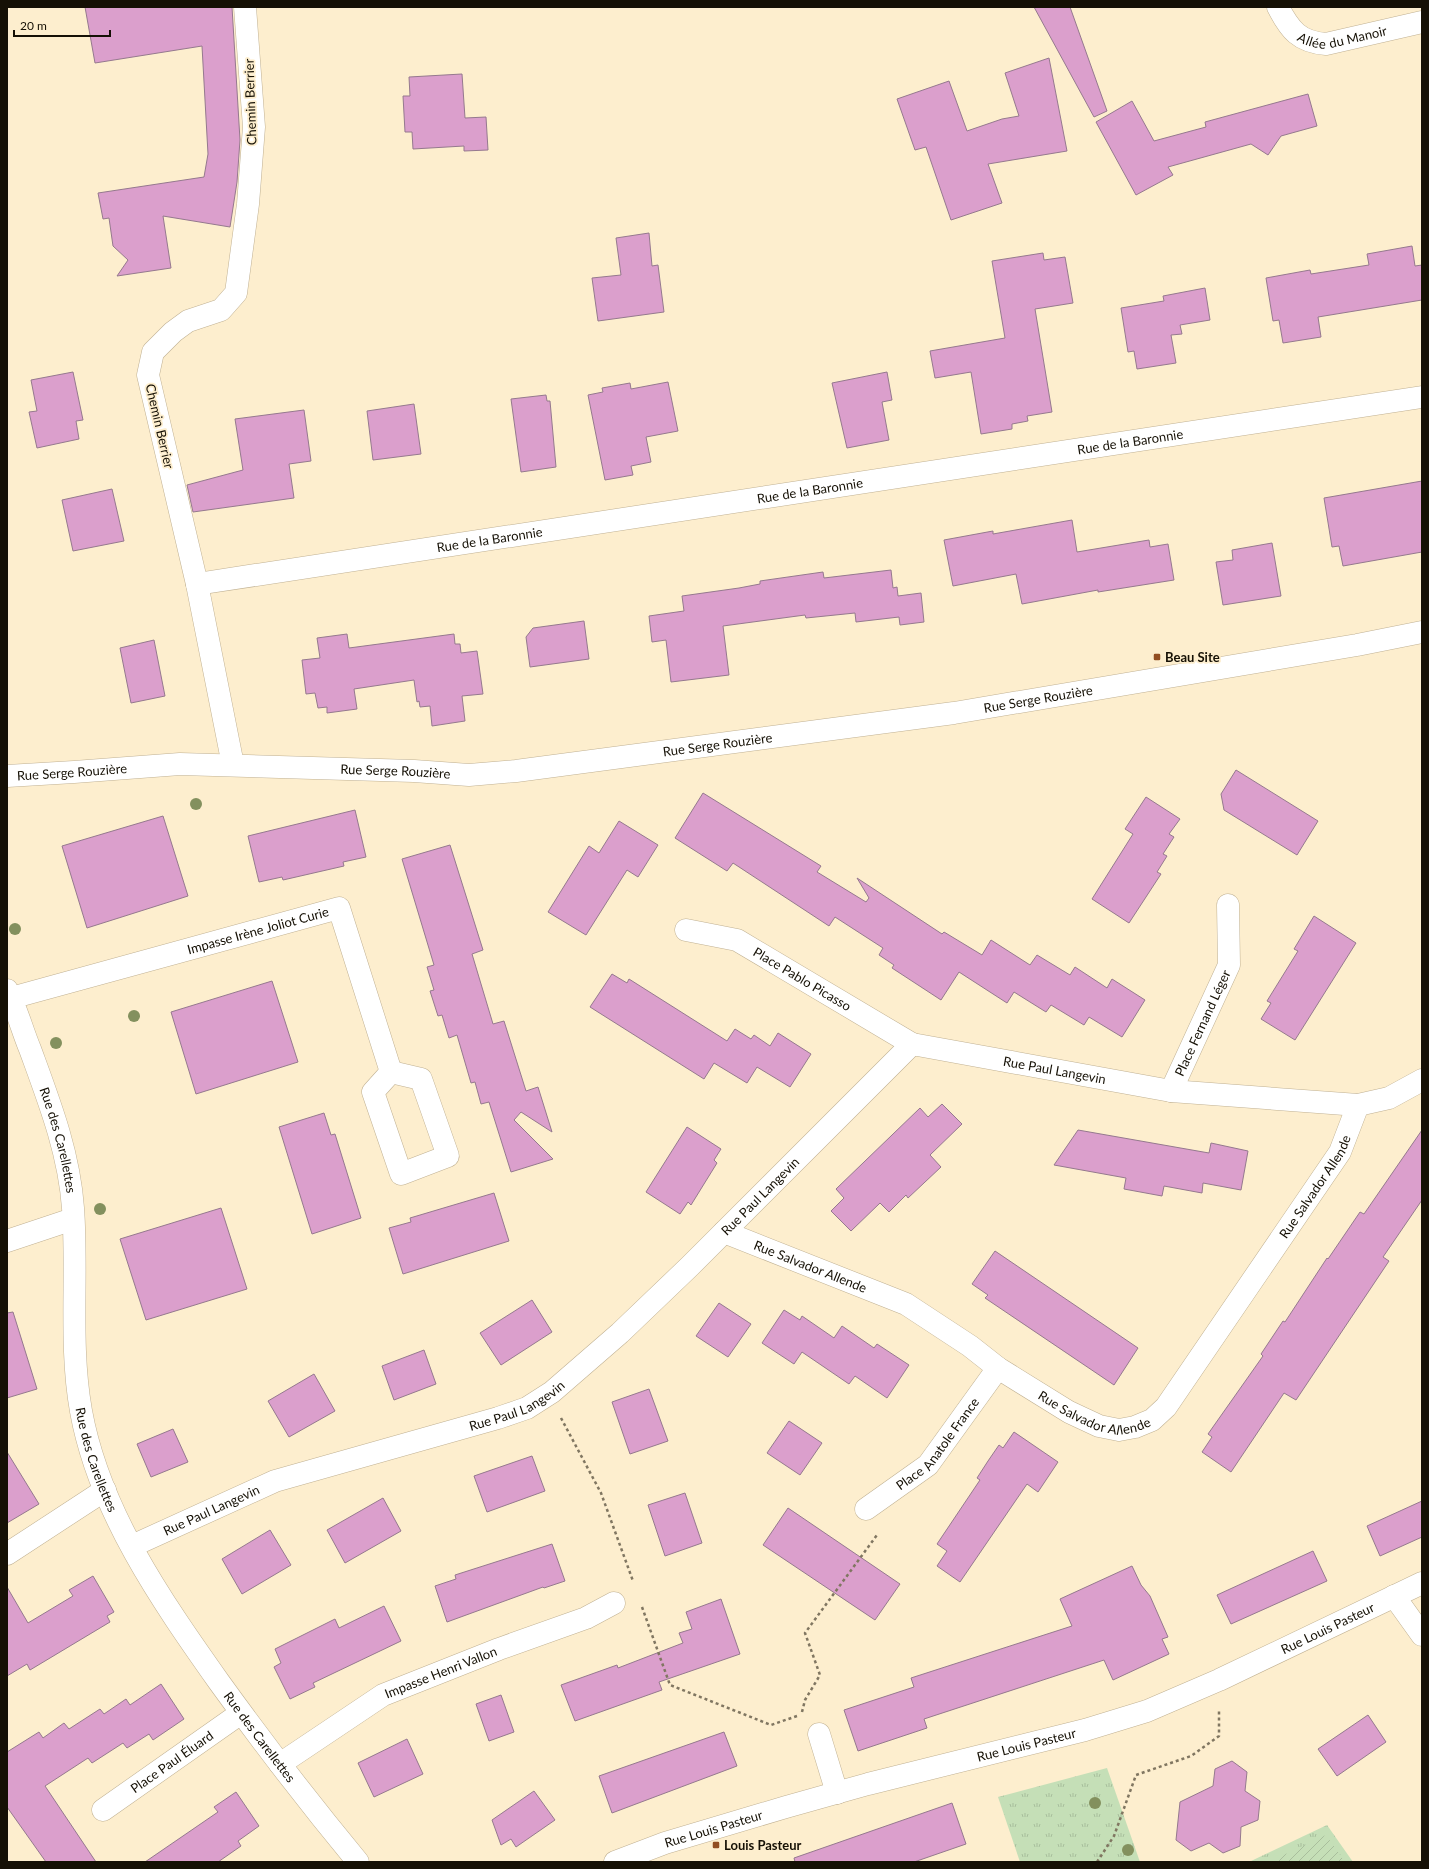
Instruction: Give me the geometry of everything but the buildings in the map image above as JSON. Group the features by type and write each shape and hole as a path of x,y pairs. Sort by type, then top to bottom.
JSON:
{"street":[{"name":"Chemin Berrier","path":"233,765 197,584 148,375 153,352 173,332 188,321 221,310 236,293 248,204 254,127 245,7"},
{"name":"Allée du Manoir","path":"1278,7 1286,22 1301,37 1311,43 1326,44 1422,22"},
{"name":"Rue de la Baronnie","path":"197,584 1422,397"},
{"name":"Rue Serge Rouzière","path":"7,776 180,764 414,771 468,775 516,771 954,712 1327,651 1422,632"},
{"name":"Place Fernand Léger","path":"1171,1091 1229,965 1228,906"},
{"name":"Impasse Irène Joliot Curie","path":"9,994 339,908 391,1072"},
{"name":"Place Pablo Picasso","path":"686,930 737,940 912,1044"},
{"name":"Rue des Carellettes","path":"9,994 54,1112 66,1162 74,1219 75,1366 81,1412 105,1490 132,1546 182,1631 241,1713 358,1862"},
{"name":"Rue Paul Langevin","path":"132,1546 275,1481 498,1418 526,1408 548,1394 620,1333 724,1232 912,1044 1171,1091 1358,1106 1389,1098 1422,1080"},
{"path":"391,1072 421,1078 448,1156 401,1174 373,1092 391,1072"},
{"name":"Rue Salvador Allende","path":"724,1232 906,1304 970,1346 998,1368 1069,1412 1099,1426 1119,1430 1135,1427 1152,1420 1166,1407 1340,1152 1358,1106"},
{"path":"7,1241 74,1219"},
{"name":"Place Anatole France","path":"866,1509 928,1465 998,1368"},
{"path":"7,1554 105,1490"},
{"name":"Rue Louis Pasteur","path":"615,1862 665,1843 837,1793 1084,1730 1147,1711 1219,1680 1422,1583"},
{"path":"1394,1596 1422,1635"},
{"name":"Impasse Henri Vallon","path":"280,1764 382,1695 499,1649 586,1618 614,1603"},
{"name":"Place Paul Éluard","path":"103,1810 241,1713"},
{"path":"819,1734 837,1793"}],"path":[{"path":"548,1394 601,1493 633,1582"},
{"path":"641,1604 670,1685 771,1725 801,1715 805,1700 820,1675 805,1633 877,1535"},
{"path":"1097,1862 1114,1836 1136,1775 1190,1756 1219,1736 1219,1708"}],"green space":[{"path":"1107,1768 1140,1862 1020,1862 998,1797"},
{"path":"1327,1825 1353,1862 1249,1862"},
{"path":"1326,1835 1345,1862 1269,1862"}],"place":[{"name":"Beau Site","path":"1157,657"},
{"name":"Louis Pasteur","path":"716,1845"}]}
